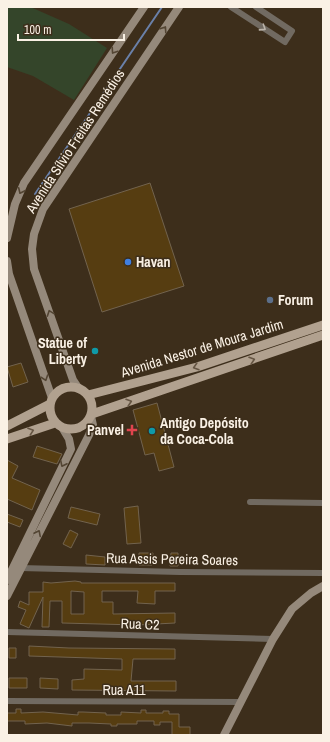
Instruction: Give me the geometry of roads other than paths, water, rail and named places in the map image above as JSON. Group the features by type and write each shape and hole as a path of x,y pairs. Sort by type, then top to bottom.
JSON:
{"main road":[{"name":"Avenida Nestor de Moura Jardim","path":"63,429 77,428 91,415 289,342 323,325"},
{"name":"Avenida Nestor de Moura Jardim","path":"88,395 289,342 323,335"},
{"path":"7,426 51,401 60,390 69,387 79,389 88,395 92,404 91,415"},
{"path":"51,401 50,414 55,423 63,429"},
{"path":"7,440 55,423"}],"street":[{"name":"Avenida Sílvio Freitas Remédios","path":"7,238 15,204 24,183 144,7"},
{"name":"Avenida Sílvio Freitas Remédios","path":"79,389 73,380 34,269 32,248 34,234 43,209 180,7"},
{"path":"231,7 285,42 292,31 256,7"},
{"path":"7,261 9,274 51,401"},
{"path":"7,596 89,435 93,425 91,415"},
{"path":"7,580 71,449 69,439 63,429"},
{"path":"250,502 323,503"},
{"name":"Rua Assis Pereira Soares","path":"20,568 180,572 323,573"},
{"path":"224,735 273,639 292,609 311,593 323,586"},
{"name":"Rua C2","path":"7,632 273,639"},
{"name":"Rua A11","path":"7,701 241,702"}],"waterway":[{"path":"35,194 162,7"}],"place":[{"name":"Havan","path":"128,262"},
{"name":"Forum","path":"270,300"},
{"name":"Statue of Liberty","path":"95,351"},
{"name":"Panvel","path":"132,430"},
{"name":"Antigo Depósito da Coca-Cola","path":"152,431"}]}
